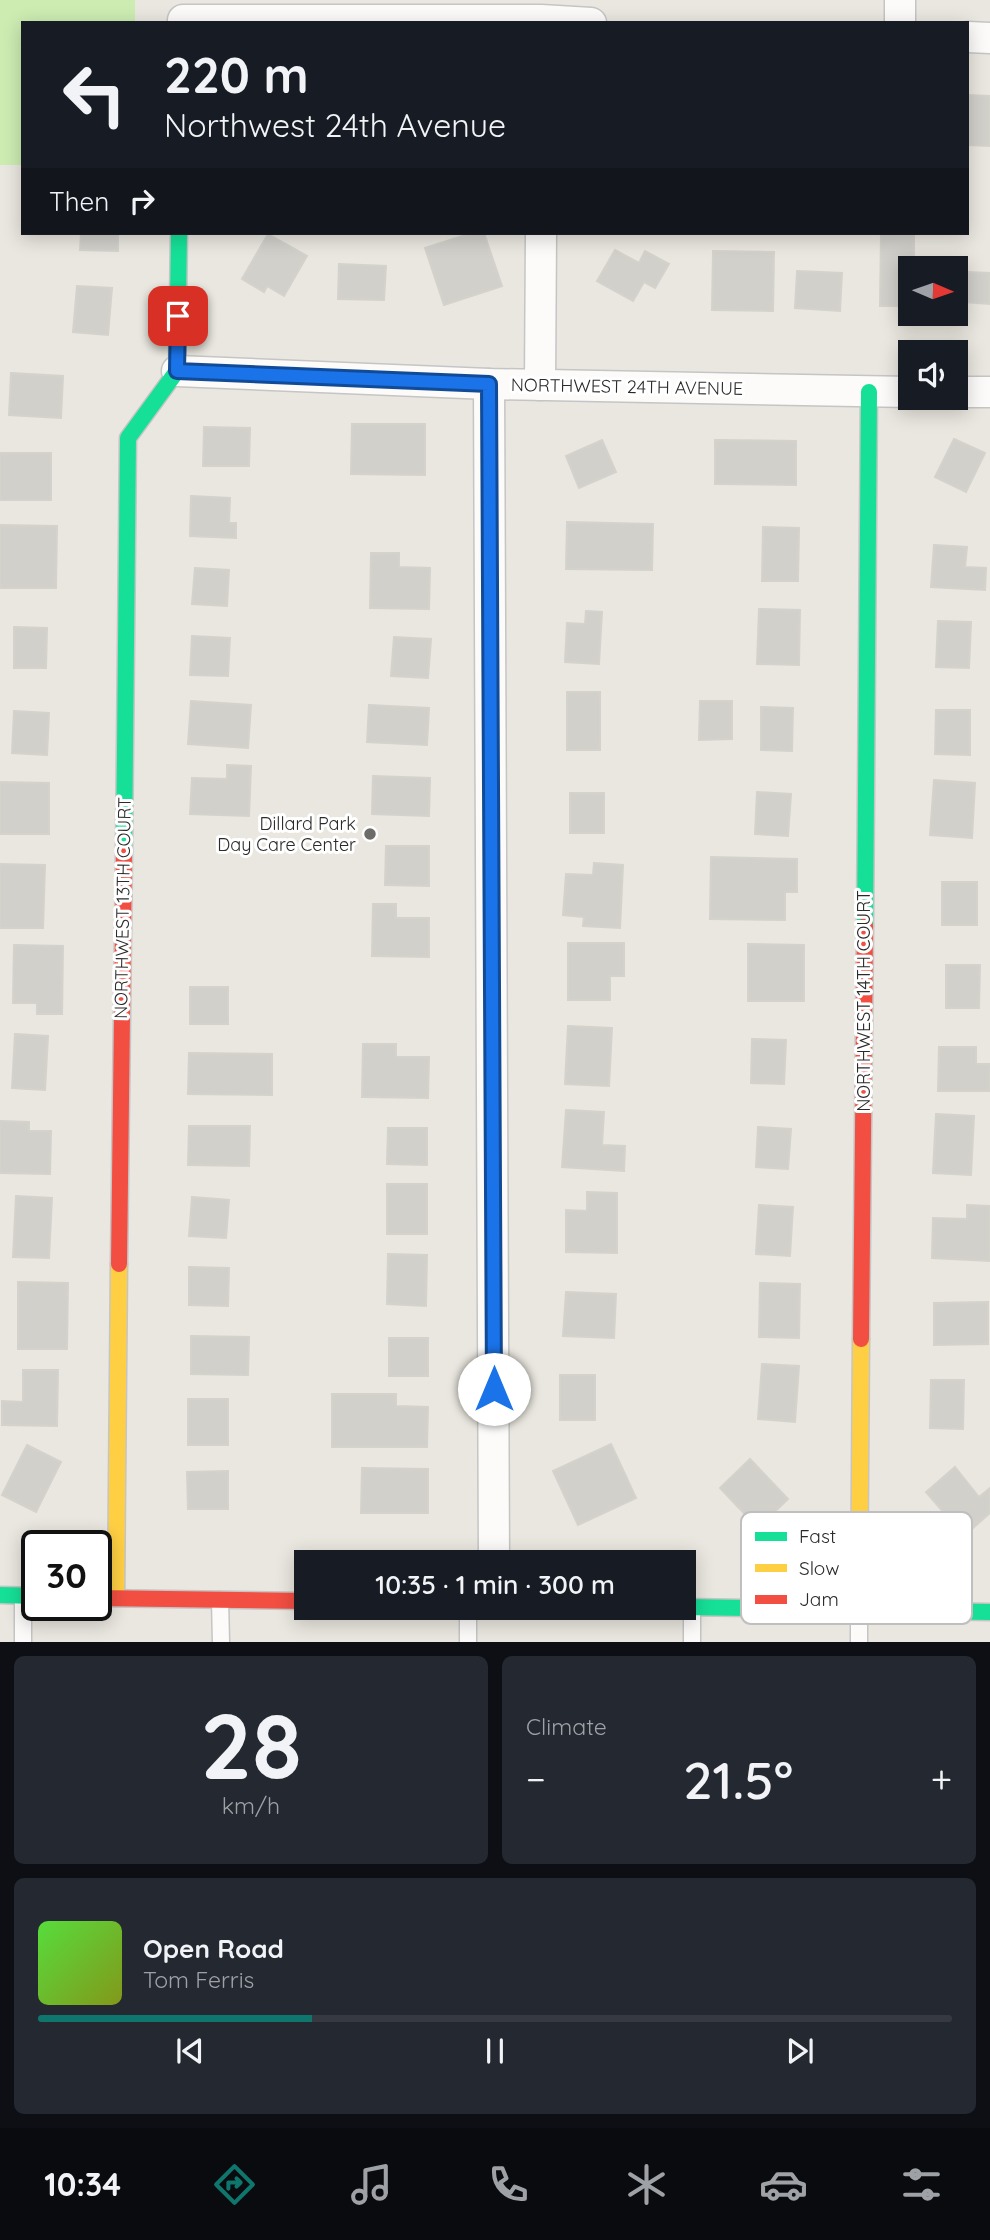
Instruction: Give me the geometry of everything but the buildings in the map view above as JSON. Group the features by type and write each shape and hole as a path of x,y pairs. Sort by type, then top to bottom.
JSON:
{"street":[{"path":"900,0 900,21"},
{"path":"183,14 541,14 581,21"},
{"path":"969,37 990,38"},
{"path":"177,371 179,235"},
{"path":"540,385 541,235"},
{"name":"NORTHWEST 24TH AVENUE","path":"177,371 489,384 898,392"},
{"name":"NORTHWEST 13TH COURT","path":"116,1598 128,438 177,371"},
{"path":"489,384 494,1550"},
{"name":"NORTHWEST 14TH COURT","path":"860,1512 869,392"},
{"path":"968,392 990,392"},
{"path":"0,1595 21,1596"},
{"path":"112,1598 294,1601"},
{"path":"696,1607 741,1608"},
{"path":"972,1612 990,1612"}],"lane":[{"path":"220,1600 221,1642"},
{"path":"468,1620 468,1642"},
{"path":"689,1620 692,1642"},
{"path":"23,1642 26,1621"},
{"path":"859,1624 859,1642"}],"green space":[{"path":"0,0 135,0 135,21 21,21 21,165 0,165"}],"traffic: fast":[{"path":"124,851 128,438 177,371 179,235"},
{"path":"865,926 869,392"},
{"path":"0,1595 21,1596"},
{"path":"696,1607 741,1608"},
{"path":"972,1612 990,1612"}],"traffic: slow":[{"path":"116,1598 119,1264"},
{"path":"860,1512 861,1339"}],"traffic: jam":[{"path":"119,1264 124,851"},
{"path":"861,1339 865,926"},
{"path":"112,1598 294,1601"}],"place":[{"name":"Dillard Park Day Care Center","path":"370,834"}],"route":[{"path":"178,316 177,371 489,384 494,1389"}]}
